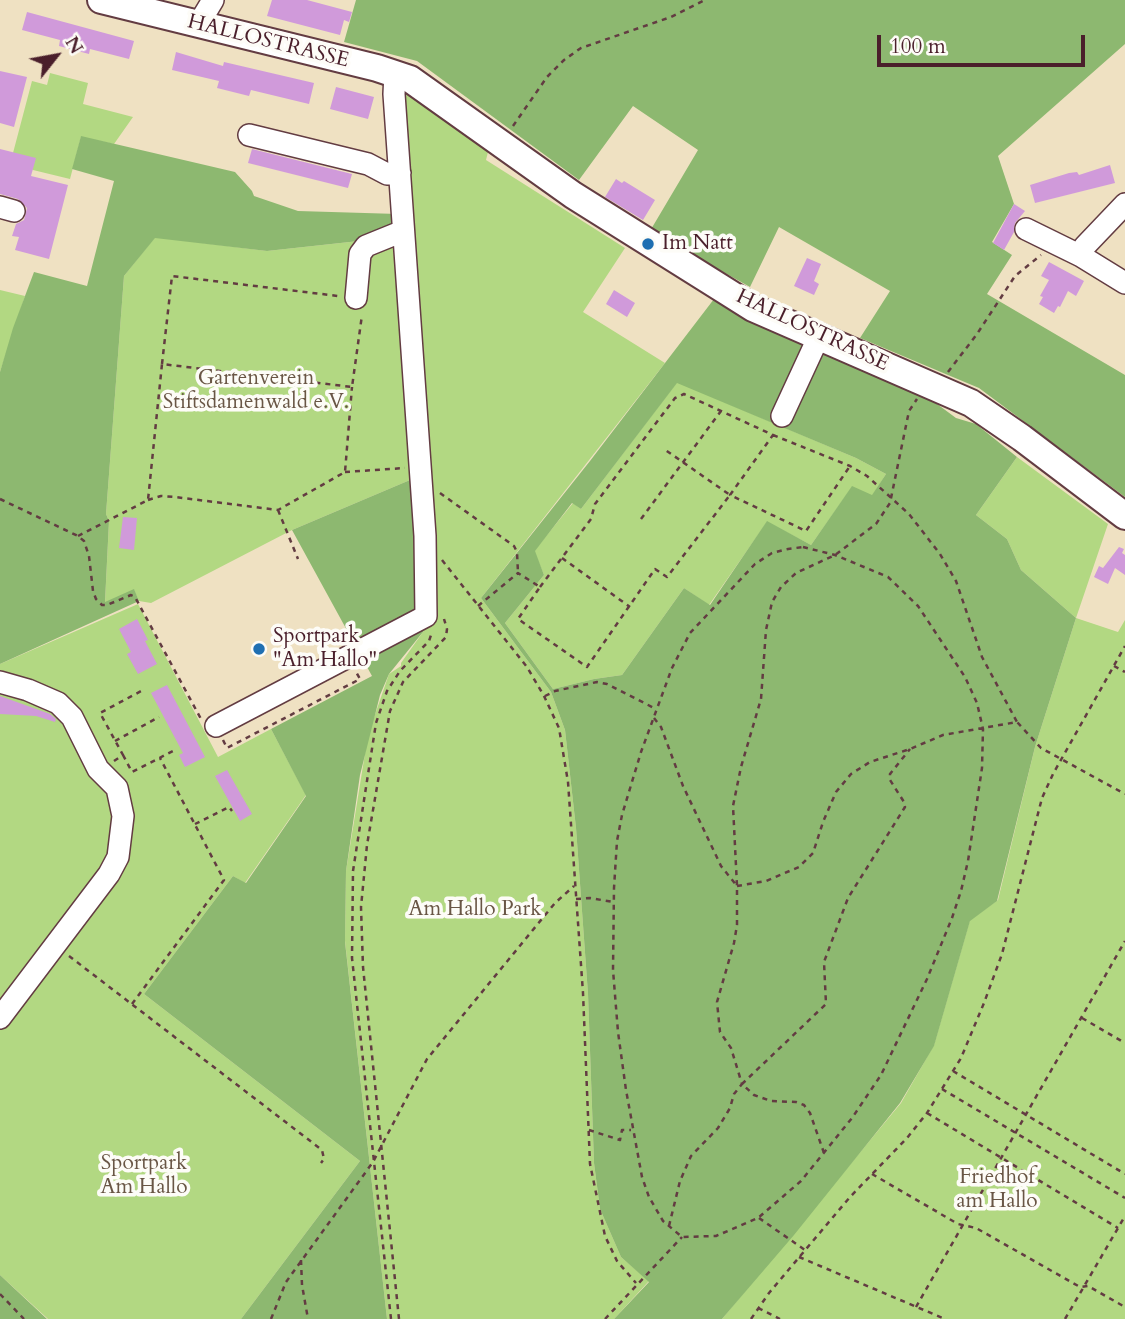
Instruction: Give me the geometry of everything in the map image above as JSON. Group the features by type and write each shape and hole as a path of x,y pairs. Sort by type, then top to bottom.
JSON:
{"main road":[{"name":"HALLOSTRASSE","path":"102,0 395,73 425,87 582,201 753,308 971,403 1125,516"}],"street":[{"path":"198,26 213,0"},
{"path":"216,726 349,658 429,626 395,73"},
{"path":"249,135 368,164 387,174 400,173"},
{"path":"1081,256 1085,246 1125,204"},
{"path":"1026,229 1049,250 1081,256 1125,283"},
{"path":"356,298 360,254 366,246 403,231"},
{"path":"778,426 819,336"},
{"path":"0,682 58,703 72,717 98,769 117,788 124,816 118,857 109,874 0,1018"}],"path":[{"path":"499,142 547,78 564,60 581,48 659,22 705,0"},
{"path":"945,376 977,334 1015,276 1049,250"},
{"path":"148,500 172,276 364,299 352,387 345,472"},
{"path":"162,364 352,387"},
{"path":"778,426 730,495 667,577 656,569 587,667 518,619 591,519 595,504 675,398 684,394 721,411 778,426 867,476 891,497 909,514 940,554 956,581 982,657 1017,722 1041,748 1125,794"},
{"path":"824,1153 810,1113 804,1105 771,1101 754,1095 742,1084 731,1048 720,1032 717,1002 734,943 737,886 733,806 741,766 761,699 766,630 772,602 781,587 796,573 835,555 876,524 890,503 909,411 919,396"},
{"path":"641,519 721,411"},
{"path":"664,449 730,495 806,531 850,466"},
{"path":"78,536 161,496 278,510 345,472 420,467"},
{"path":"433,488 514,546 518,573"},
{"path":"0,499 78,536 87,547 93,591 96,599 103,605 131,595 135,597 207,731 216,726 227,748 359,679 349,658"},
{"path":"278,510 298,559"},
{"path":"803,547 835,555 888,577 918,606 965,677 977,703 983,729 982,768 968,861 952,918 911,1014 881,1075 852,1118 801,1181 758,1218 716,1236 682,1237 658,1214 642,1177 618,1032 613,971 613,902 617,841 622,816 653,717 690,633 755,564 772,553 803,547"},
{"path":"562,558 630,607"},
{"path":"442,559 527,667 559,728 566,763 583,993 590,1164 605,1236 617,1261 636,1283"},
{"path":"518,573 540,587"},
{"path":"478,606 518,573"},
{"path":"391,1319 352,958 353,871 376,723 387,691 429,626 441,642 403,682 390,711 363,873 361,907 363,967 399,1319"},
{"path":"751,1319 799,1257 927,1113 953,1071 968,1044 1002,954 1042,798 1125,646"},
{"path":"1114,666 1125,672"},
{"path":"544,696 597,682 607,684 656,709"},
{"path":"145,689 100,713 132,772 177,749"},
{"path":"115,741 159,716"},
{"path":"653,717 661,727 683,786 721,866 737,886"},
{"path":"737,886 766,881 799,867 813,853 836,792 851,774 870,762 943,735 1017,722"},
{"path":"669,1226 680,1181 691,1156 718,1128 730,1108 734,1094 826,1004 824,962 848,898 905,807 890,780 890,774 910,749"},
{"path":"98,769 123,755"},
{"path":"132,1004 224,880 160,758"},
{"path":"195,824 229,807 232,811"},
{"path":"271,1319 286,1282 373,1162 427,1059 555,903 574,886"},
{"path":"576,899 590,898 613,902"},
{"path":"916,1307 1125,942"},
{"path":"55,946 323,1150 324,1159 321,1163"},
{"path":"1082,1018 1125,1043"},
{"path":"953,1071 1125,1174"},
{"path":"942,1089 1125,1199"},
{"path":"927,1113 1118,1228"},
{"path":"589,1130 620,1140 622,1129 633,1130"},
{"path":"872,1174 958,1224 976,1228 1080,1287 1088,1286 1125,1307"},
{"path":"1065,1319 1125,1216"},
{"path":"758,1218 805,1250"},
{"path":"605,1319 682,1237"},
{"path":"799,1257 945,1319"},
{"path":"301,1260 308,1319"},
{"path":"0,1294 24,1319"},
{"path":"758,1308 780,1319"}],"green space":[{"path":"356,0 1125,0 1125,44 998,156 1014,204 992,242 1012,255 987,294 1125,375 1125,497 979,388 860,338 890,291 779,227 750,287 650,231 698,150 633,106 579,180 417,61 344,42"},
{"path":"50,73 88,83 83,104 133,117 114,144 81,137 70,179 33,170 13,153 32,81 47,85"},
{"name":"Am Hallo Park","path":"397,78 491,140 486,160 625,248 583,312 665,363 481,598 551,692 565,730 576,828 588,994 594,1163 600,1209 621,1257 649,1281 614,1319 387,1319 345,941 346,871 368,735 389,674 401,666 423,632 428,615"},
{"path":"81,136 235,172 254,196 298,211 398,214 400,229 368,240 267,251 155,238 124,276 106,514 109,521 105,602 134,589 139,601 0,664 0,372 34,272 87,286 114,181 72,169"},
{"name":"Gartenverein Stiftsdamenwald e.V.","path":"400,229 397,261 410,480 292,530 151,603 139,601 134,590 105,603 109,521 106,514 124,276 155,237 267,251 368,240"},
{"path":"0,290 25,296 0,372"},
{"path":"714,299 812,348 933,401 956,418 976,424 1017,457 976,515 1007,539 1021,570 1076,618 1035,747 997,901 970,921 934,1046 900,1103 794,1235 722,1319 614,1319 649,1282 621,1257 600,1209 594,1163 588,994 576,828 565,730 551,692 481,598","holes":["677,383 856,458 886,474 872,495 852,486 811,545 767,521 710,605 684,588 622,675 553,689 505,623 544,575 535,551 572,503 581,509"]},
{"path":"677,382 856,458 886,474 872,496 852,487 811,545 767,522 709,605 684,588 622,675 553,689 505,623 544,575 534,551 573,503 581,509"},
{"path":"1017,457 1108,524 1076,618 1021,570 1007,539 976,515"},
{"path":"410,480 419,484 427,602 423,632 389,674 380,695 360,775 346,871 345,942 387,1319 241,1319 360,1161 144,994 233,876 246,883 306,796 271,729 372,676 292,530"},
{"name":"Sportpark Am Hallo","path":"138,604 218,757 271,729 306,795 245,883 233,876 144,994 360,1161 241,1319 48,1319 0,1275 0,664"},
{"name":"Friedhof am Hallo","path":"1076,618 1118,632 1125,620 1125,1319 722,1319 901,1103 934,1045 970,920 998,900 1035,747"},
{"path":"0,1275 47,1319 0,1319"}],"building":[{"path":"272,0 307,0 352,12 349,22 344,20 340,35 267,16"},
{"path":"27,12 134,41 129,59 90,49 89,54 59,46 60,40 22,30"},
{"path":"176,52 223,66 224,62 314,83 309,104 251,90 249,96 217,88 219,81 172,70"},
{"path":"0,71 27,77 14,127 0,123"},
{"path":"336,87 374,97 368,119 330,109"},
{"path":"0,149 36,158 31,176 68,185 49,259 15,250 19,237 12,236 16,224 24,220 27,208 18,199 0,194"},
{"path":"252,149 352,174 348,188 248,163"},
{"path":"1110,165 1115,183 1035,203 1030,185 1069,173 1077,172 1079,175"},
{"path":"616,179 655,200 643,220 605,197"},
{"path":"1014,204 1025,211 1015,223 1014,232 1004,250 993,243"},
{"path":"807,258 821,264 814,281 819,284 814,295 794,286"},
{"path":"1049,262 1084,281 1076,296 1068,291 1054,313 1039,304 1043,297 1040,296 1049,280 1041,276"},
{"path":"614,290 635,303 627,317 606,304"},
{"path":"123,517 137,518 134,550 119,548"},
{"path":"1119,547 1124,549 1122,553 1125,555 1125,575 1115,568 1108,584 1094,577 1099,566 1103,568"},
{"path":"137,619 157,664 138,674 127,654 131,652 119,629"},
{"path":"167,685 205,757 185,767 179,755 183,753 151,693"},
{"path":"0,696 50,714 56,719 55,722 36,716 0,714"},
{"path":"227,770 252,814 240,821 215,776"}],"place":[{"name":"Im Natt","path":"648,244"},
{"name":"Sportpark \"Am Hallo\"","path":"259,649"}]}
